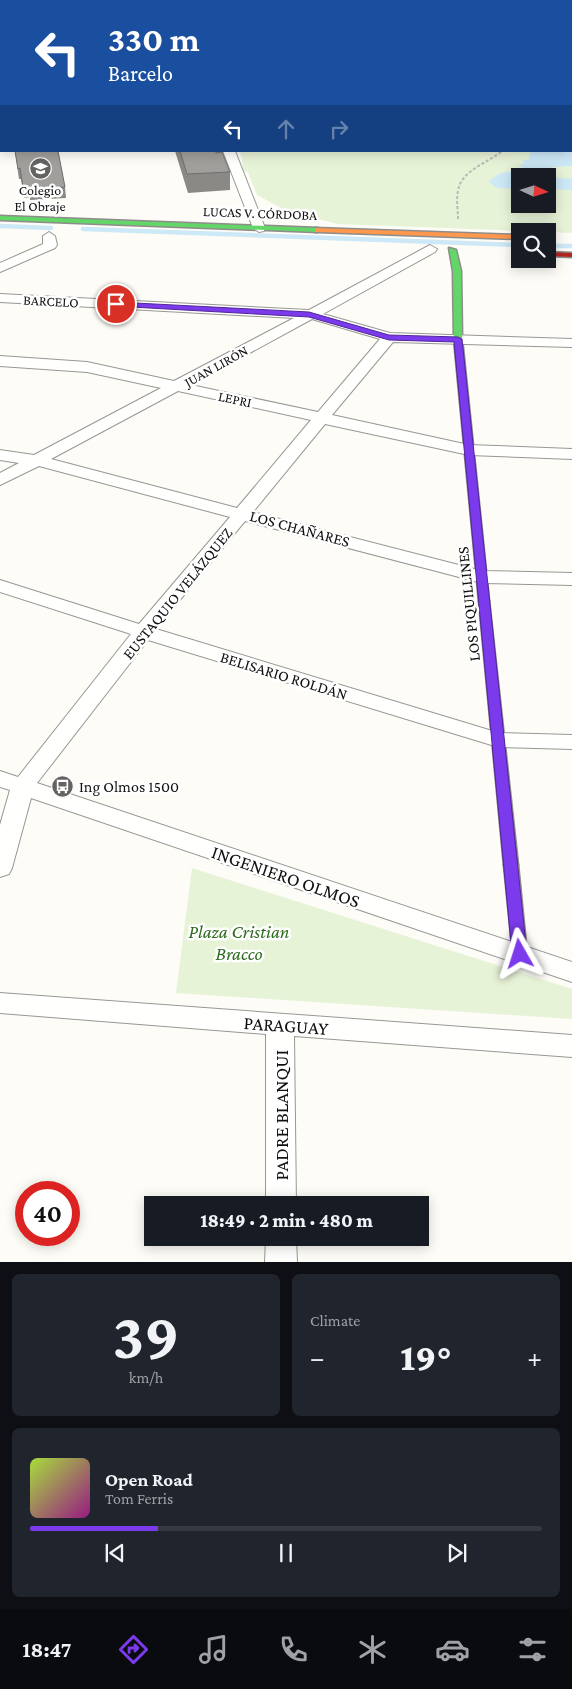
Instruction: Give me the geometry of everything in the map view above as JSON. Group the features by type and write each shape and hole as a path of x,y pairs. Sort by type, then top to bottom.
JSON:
{"street":[{"path":"229,152 259,228"},
{"name":"LUCAS V. CÓRDOBA","path":"0,218 511,237"},
{"path":"0,268 46,248 50,244 49,236 60,231 64,226 57,220"},
{"path":"411,248 430,249"},
{"name":"LOS PIQUILLINES","path":"430,249 457,250 458,339 520,954"},
{"name":"JUAN LIRÓN","path":"0,480 177,387 309,314 404,265 430,249"},
{"path":"556,254 572,255"},
{"name":"BARCELO","path":"0,298 309,314 389,337 572,343"},
{"name":"EUSTAQUIO VELÁZQUEZ","path":"0,868 11,783 143,632 389,337"},
{"name":"LEPRI","path":"0,361 87,367 469,450 572,454"},
{"name":"LOS CHAÑARES","path":"0,455 38,461 482,577 572,579"},
{"name":"BELISARIO ROLDÁN","path":"0,586 143,632 498,740 572,742"},
{"name":"INGENIERO OLMOS","path":"11,783 572,972"},
{"name":"PARAGUAY","path":"0,1003 572,1046"},
{"name":"PADRE BLANQUI","path":"280,1025 281,1196"},
{"path":"281,1246 281,1262"}],"path":[{"path":"457,235 459,187 467,175 491,161 501,152"}],"green space":[{"path":"239,152 572,152 572,233 556,232 556,223 511,223 511,231 338,224 287,211 257,195 248,172 243,171"},
{"name":"Plaza Cristian Bracco","path":"192,868 572,989 572,1019 176,993"}],"water":[{"path":"531,152 572,152 572,166 522,168 518,165 525,163 522,161 529,159"},
{"path":"511,172 511,189 497,188 489,182 500,174"},
{"path":"556,177 572,179 572,190 556,189"}],"building":[{"path":"15,152 58,152 65,187 29,190 29,187 23,187 20,168 18,169"},
{"path":"180,152 222,152 230,172 187,174"}],"waterway":[{"path":"0,226 51,228"},
{"path":"83,229 511,245"},
{"path":"556,246 572,246"}],"traffic: fast":[{"path":"0,218 318,230"},
{"path":"452,250 457,271 458,339 484,601"}],"traffic: slow":[{"path":"318,230 511,237"},
{"path":"511,865 520,955"}],"traffic: jam":[{"path":"556,254 572,255"},
{"path":"484,601 511,865"}],"place":[{"name":"Colegio El Obraje","path":"40,168"},
{"name":"Ing Olmos 1500","path":"63,786"}],"route":[{"path":"116,304 309,314 389,337 458,339 520,954"}]}
